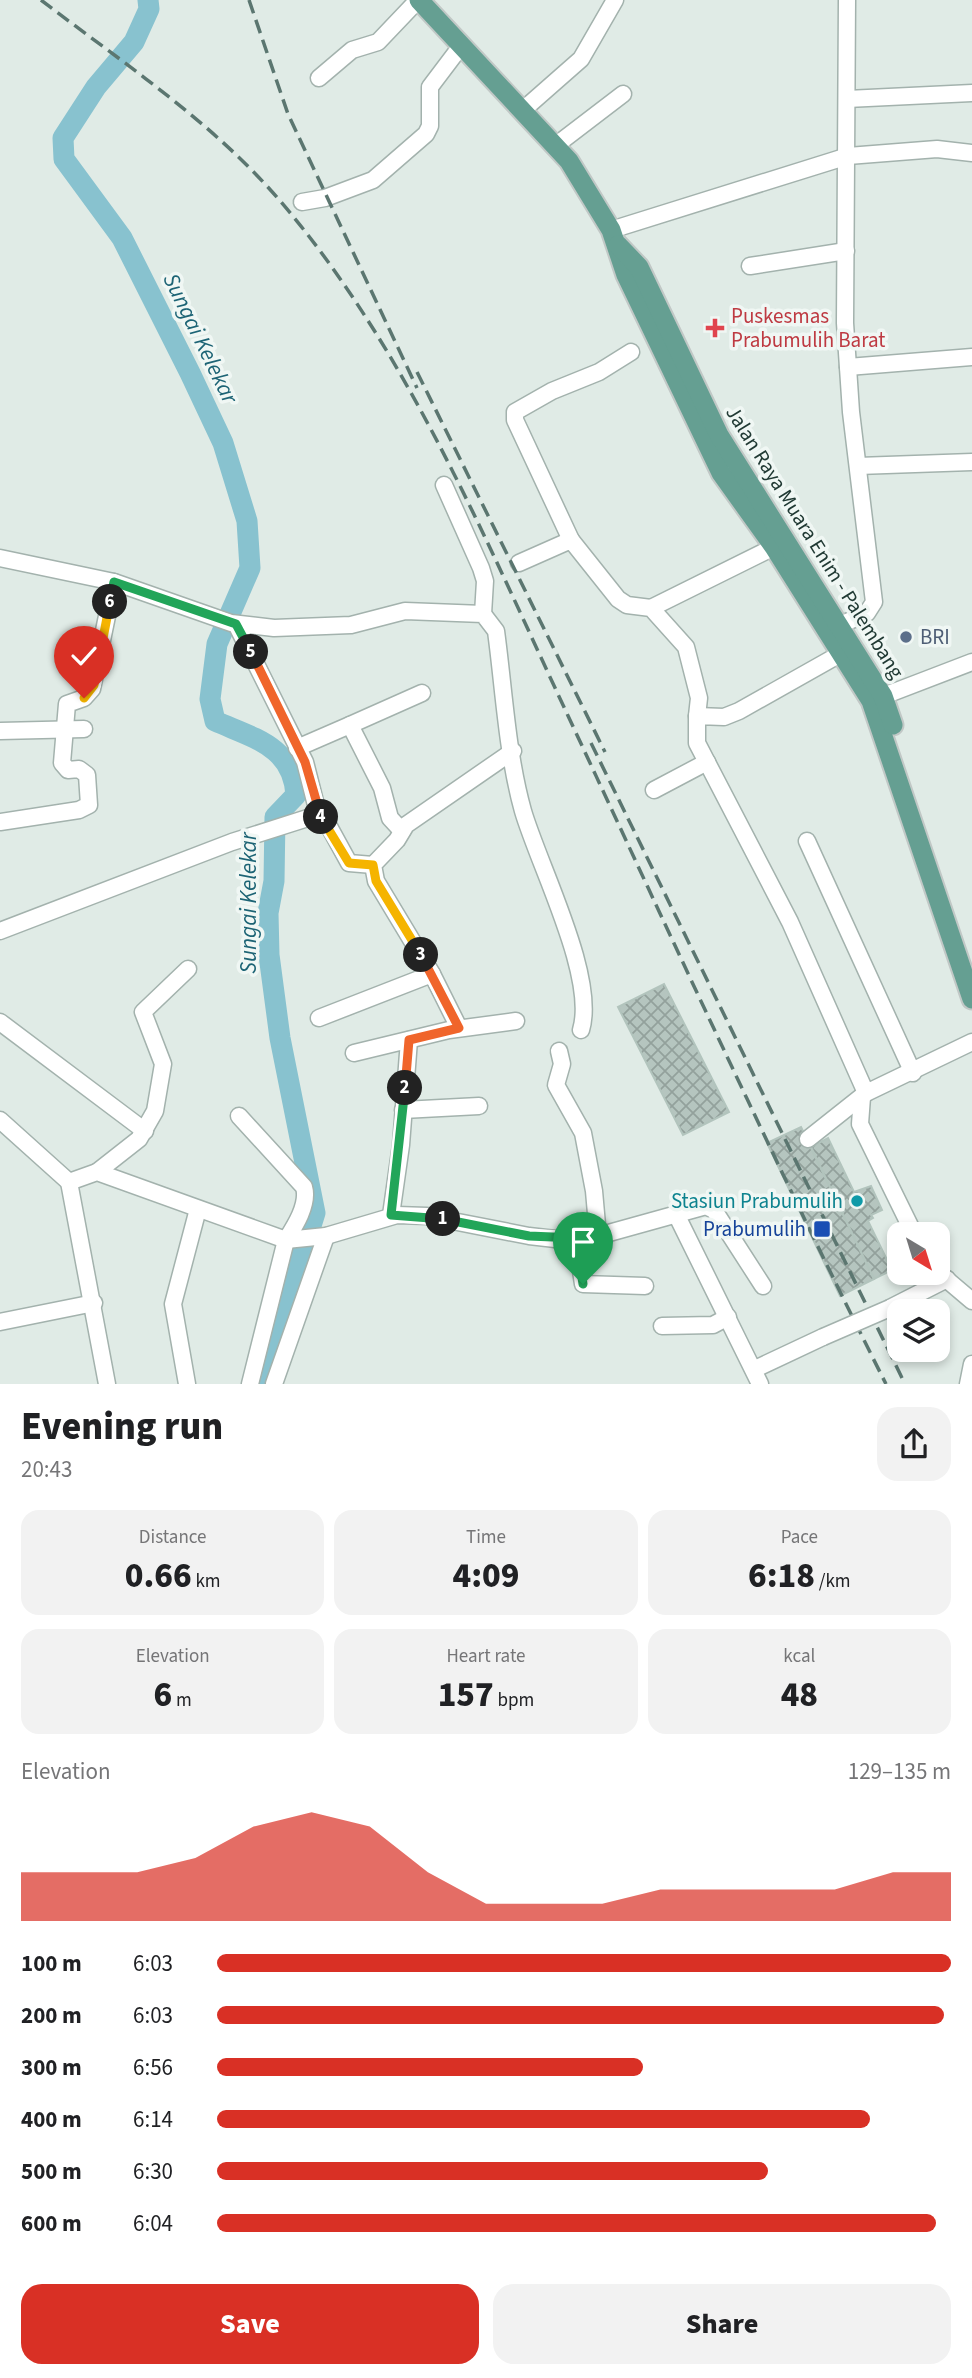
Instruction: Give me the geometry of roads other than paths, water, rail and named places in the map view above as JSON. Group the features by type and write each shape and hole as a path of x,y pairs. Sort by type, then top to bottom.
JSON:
{"main road":[{"name":"Jalan Raya Muara Enim - Palembang","path":"418,0 555,146 579,177 615,237 626,275 721,473 779,542 877,699 972,956"},
{"name":"Jalan Raya Muara Enim - Palembang","path":"877,699 898,774 972,999"}],"street":[{"path":"318,78 352,50 378,42 418,0"},
{"path":"523,110 581,59 615,0"},
{"path":"833,627 867,613 874,602 848,367 847,0"},
{"path":"302,202 325,198 373,180 426,134 430,126 430,87 461,46"},
{"path":"847,99 972,93"},
{"path":"555,146 623,94"},
{"path":"615,237 848,156 937,149 972,153"},
{"path":"750,266 846,251"},
{"path":"631,352 599,372 552,391 514,412 571,540 618,599 627,605 651,608 779,542"},
{"path":"848,367 972,357"},
{"path":"858,466 972,462"},
{"path":"444,485 485,581 483,614"},
{"path":"519,563 571,540"},
{"path":"0,558 114,582 228,622 315,628 351,625 405,611 479,611 483,614 496,631 523,811 554,893 582,989 585,1012 581,1030"},
{"path":"0,822 79,810 89,805 87,775 79,769 68,770 62,763 62,730 67,704 84,698 92,690 114,582"},
{"path":"651,608 686,647 699,698 697,743 790,922 864,1095 860,1124 908,1222"},
{"path":"228,622 305,762 319,817"},
{"path":"697,716 724,717 739,711 847,649"},
{"path":"877,699 972,662"},
{"path":"297,748 422,693"},
{"path":"350,725 382,788 390,818 402,831"},
{"path":"0,731 84,729"},
{"path":"373,865 406,825 513,751"},
{"path":"654,790 707,762"},
{"path":"0,931 232,842 319,817 326,821 349,863 373,865"},
{"path":"807,841 914,1073"},
{"path":"373,865 376,881 432,974 459,1028"},
{"path":"69,1182 97,1172 145,1131 155,1111 163,1064 143,1012 188,969"},
{"path":"318,1018 432,974"},
{"path":"354,1054 459,1028 516,1021"},
{"path":"0,1022 145,1131"},
{"path":"391,1215 404,1110 409,1040"},
{"path":"808,1139 864,1095 914,1073 972,1042"},
{"path":"559,1051 562,1063 556,1085 583,1133 594,1191 598,1236"},
{"path":"404,1110 479,1106"},
{"path":"239,1116 304,1186 305,1200 287,1240 250,1384"},
{"path":"0,1120 69,1182 94,1303 107,1384"},
{"path":"97,1172 287,1240 324,1236 391,1215 427,1216 529,1236 576,1238 598,1236 705,1206 714,1210 763,1286"},
{"path":"187,1384 173,1304 198,1209"},
{"path":"677,1216 757,1376 822,1337 890,1308 928,1285"},
{"path":"274,1384 324,1236"},
{"path":"576,1238 583,1284 645,1286"},
{"path":"950,1282 972,1301"},
{"path":"0,1322 94,1303"},
{"path":"662,1326 713,1325 728,1317"},
{"path":"968,1384 972,1364"}],"waterway":[{"name":"Sungai Kelekar","path":"148,0 149,9 134,42 96,87 63,138 64,159 122,238 223,443 247,521 250,568 217,644 210,699 215,721 257,739 279,755 293,778 296,795 275,817 274,881 268,913 269,955 280,1038 315,1213 262,1384"}],"railway":[{"path":"41,0 167,95 255,173 325,258 404,380 471,509 762,1131 886,1384"},
{"path":"249,0 288,114 417,388"},
{"path":"417,372 605,752"},
{"path":"591,743 905,1384"}],"place":[{"name":"Puskesmas Prabumulih Barat","path":"715,328"},
{"name":"BRI","path":"906,637"},
{"name":"Stasiun Prabumulih","path":"857,1201"},
{"name":"Prabumulih","path":"822,1229"}]}
